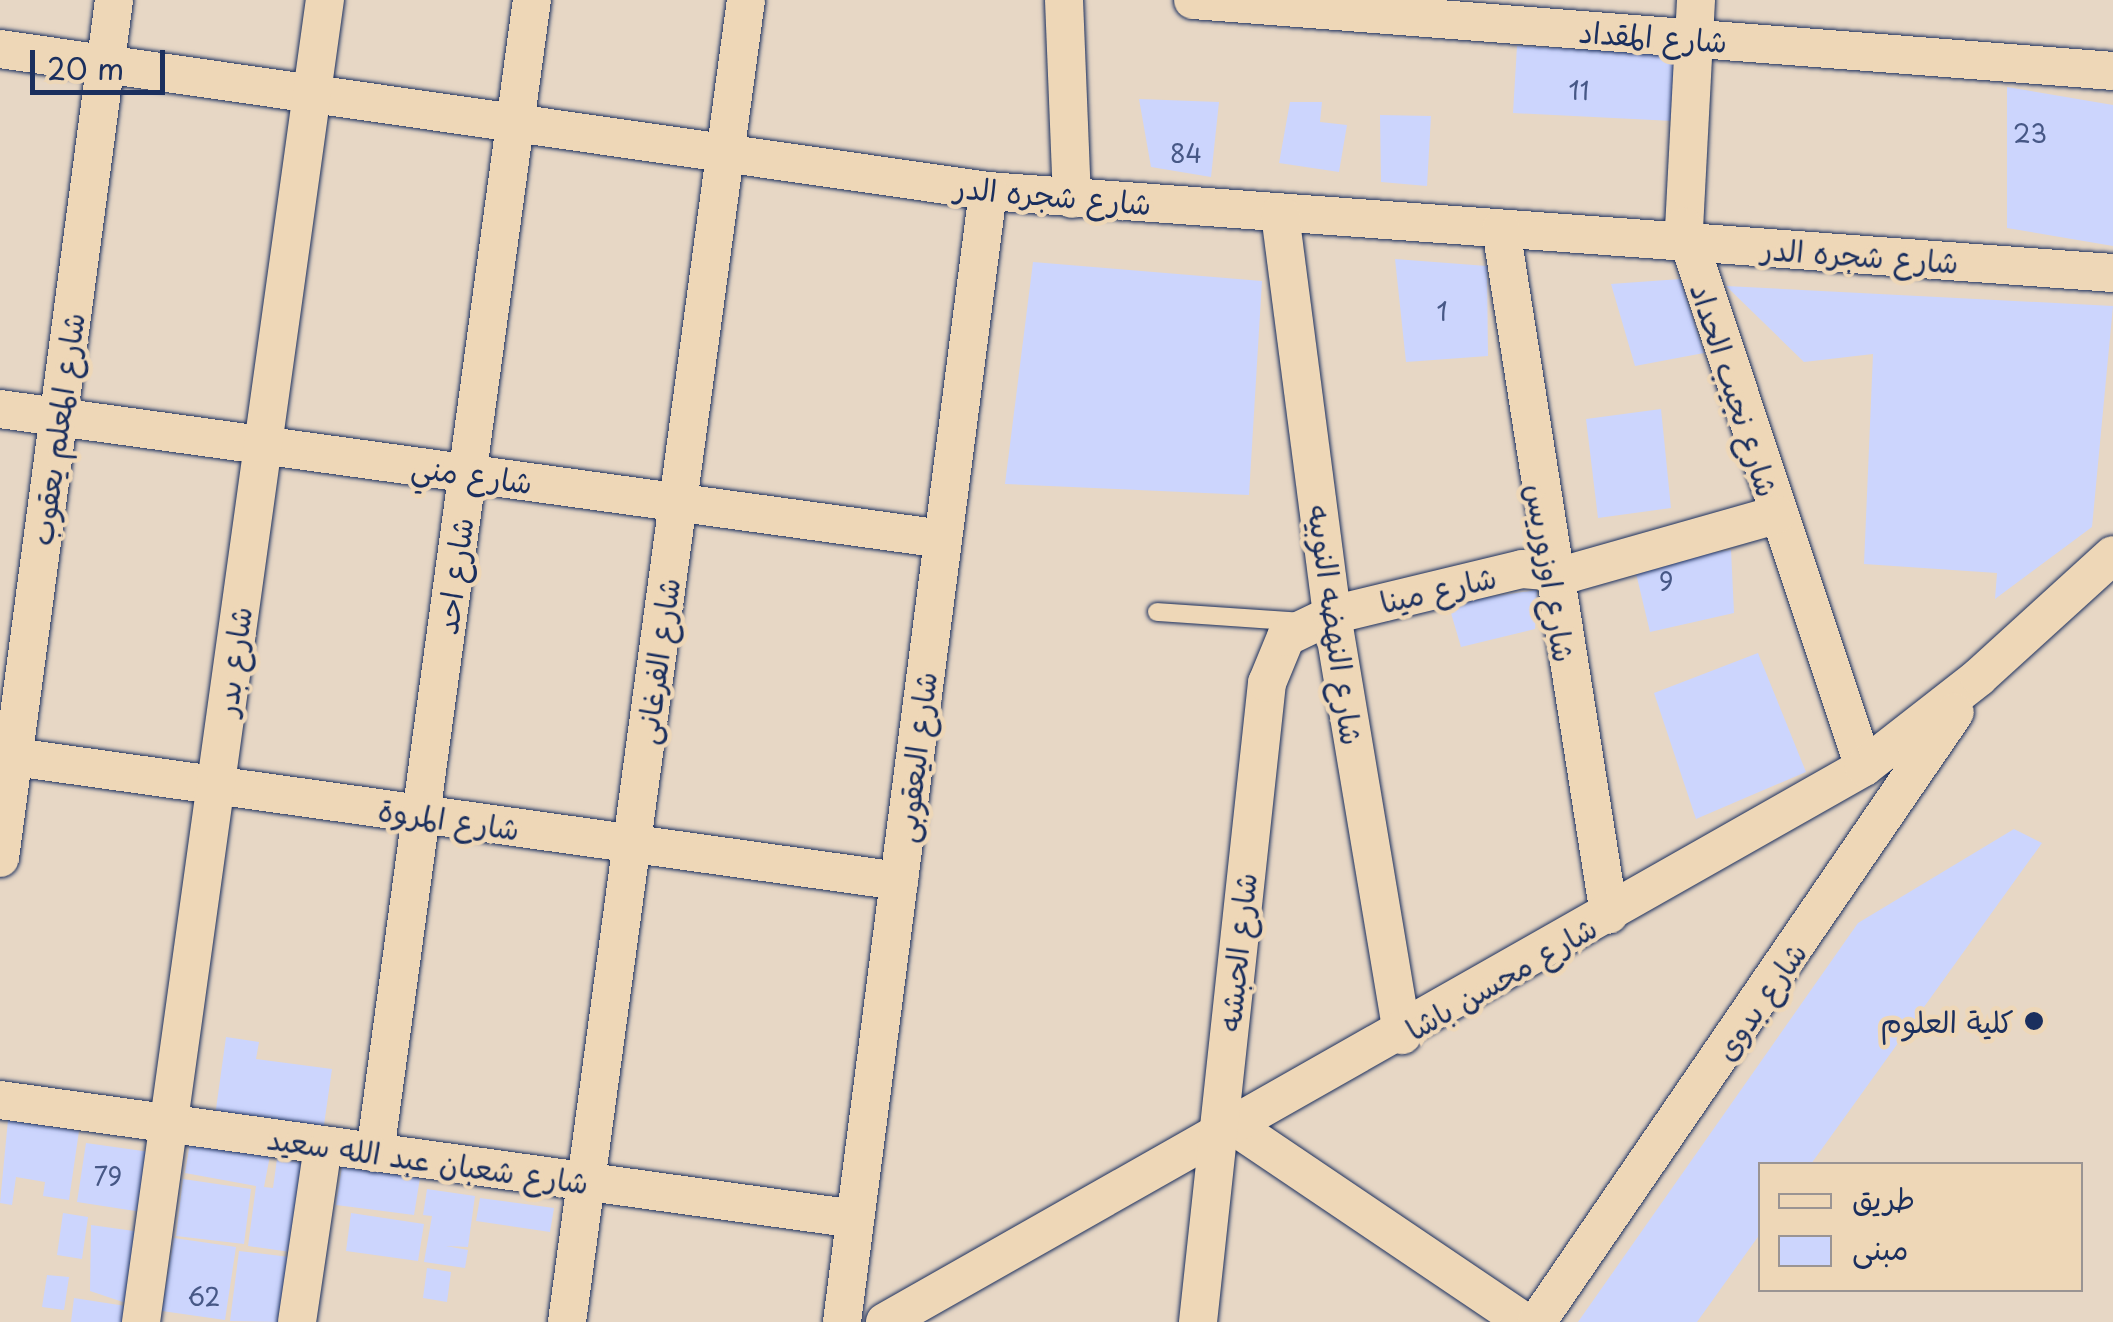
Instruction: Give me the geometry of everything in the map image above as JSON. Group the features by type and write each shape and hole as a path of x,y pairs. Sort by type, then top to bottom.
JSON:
{"street":[{"name":"شارع المعلم يعقوب","path":"0,858 7,756 59,417 114,0"},
{"name":"شارع بدر","path":"141,1322 325,0"},
{"name":"شارع احد","path":"375,1153 532,0"},
{"name":"شارع الفرغانى","path":"567,1322 746,0"},
{"path":"1064,0 1072,199"},
{"name":"شارع المقداد","path":"1192,0 2113,70"},
{"name":"شارع نجيب الحداد","path":"1696,0 1682,210 1687,243 1864,767"},
{"name":"شارع شجره الدر","path":"0,48 988,191 2113,273"},
{"name":"شارع اليعقوبى","path":"842,1322 988,191"},
{"name":"شارع النهضه النوبيه","path":"1280,214 1320,618 1402,1035"},
{"name":"شارع اوزوريس","path":"1501,229 1549,574 1609,915"},
{"name":"شارع مني","path":"0,409 944,538"},
{"name":"شارع مينا","path":"1320,618 1522,569 1549,574 1776,515"},
{"name":"شارع محسن باشا","path":"885,1322 926,1310 1864,767 2098,579 2113,555"},
{"name":"شارع الحبشه","path":"1198,1322 1226,1134 1267,684 1286,638 1320,618"},
{"name":"شارع بدوى","path":"1537,1322 1979,677"},
{"name":"شارع المروة","path":"7,756 899,882"},
{"name":"شارع شعبان عبد الله سعيد","path":"0,1100 856,1218"},
{"path":"1226,1134 1525,1322"},
{"path":"297,1322 323,1145"}],"lane":[{"path":"1157,612 1320,618"}],"building":[{"path":"1517,46 1676,54 1673,121 1513,113"},
{"path":"2007,87 2113,105 2113,246 2007,228"},
{"path":"1139,99 1219,102 1211,177 1151,167"},
{"path":"1290,102 1322,102 1320,122 1347,125 1339,172 1279,163"},
{"path":"1380,115 1431,116 1427,186 1381,182"},
{"path":"1395,259 1487,266 1488,356 1406,362"},
{"path":"1033,262 1262,281 1249,495 1005,484"},
{"path":"1680,279 1704,353 1635,366 1611,284"},
{"path":"1726,286 2113,306 2092,527 1995,599 1997,573 1864,564 1873,354 1804,362"},
{"path":"1661,409 1671,508 1598,518 1586,419"},
{"path":"1731,550 1734,613 1650,632 1634,565"},
{"path":"1537,590 1535,629 1461,647 1448,603"},
{"path":"1758,653 1806,772 1696,819 1654,693"},
{"path":"2014,829 2042,843 1812,1162 1758,1162 1758,1237 1697,1322 1578,1322 1858,923"},
{"path":"226,1037 259,1042 256,1059 332,1069 323,1132 215,1116"},
{"path":"8,1120 79,1131 69,1200 43,1196 45,1182 16,1177 12,1205 0,1203"},
{"path":"192,1131 272,1145 264,1187 273,1188 277,1159 309,1164 297,1253 248,1246 256,1186 185,1173"},
{"path":"86,1143 150,1152 142,1212 77,1202"},
{"path":"342,1167 420,1178 414,1215 336,1205"},
{"path":"183,1179 251,1189 244,1244 176,1236"},
{"path":"427,1189 475,1196 468,1247 446,1246 468,1250 465,1268 424,1262 432,1216 423,1215"},
{"path":"480,1198 554,1208 550,1232 476,1221"},
{"path":"63,1213 88,1217 82,1259 57,1255"},
{"path":"351,1213 424,1224 418,1261 346,1251"},
{"path":"91,1225 141,1232 129,1304 90,1291"},
{"path":"174,1238 236,1247 225,1320 162,1311"},
{"path":"239,1251 290,1257 282,1322 230,1321"},
{"path":"427,1268 451,1272 447,1302 423,1298"},
{"path":"47,1275 69,1277 64,1310 42,1307"},
{"path":"74,1298 132,1307 129,1322 71,1322"}],"place":[{"name":"كلية العلوم","path":"2034,1021"}]}
